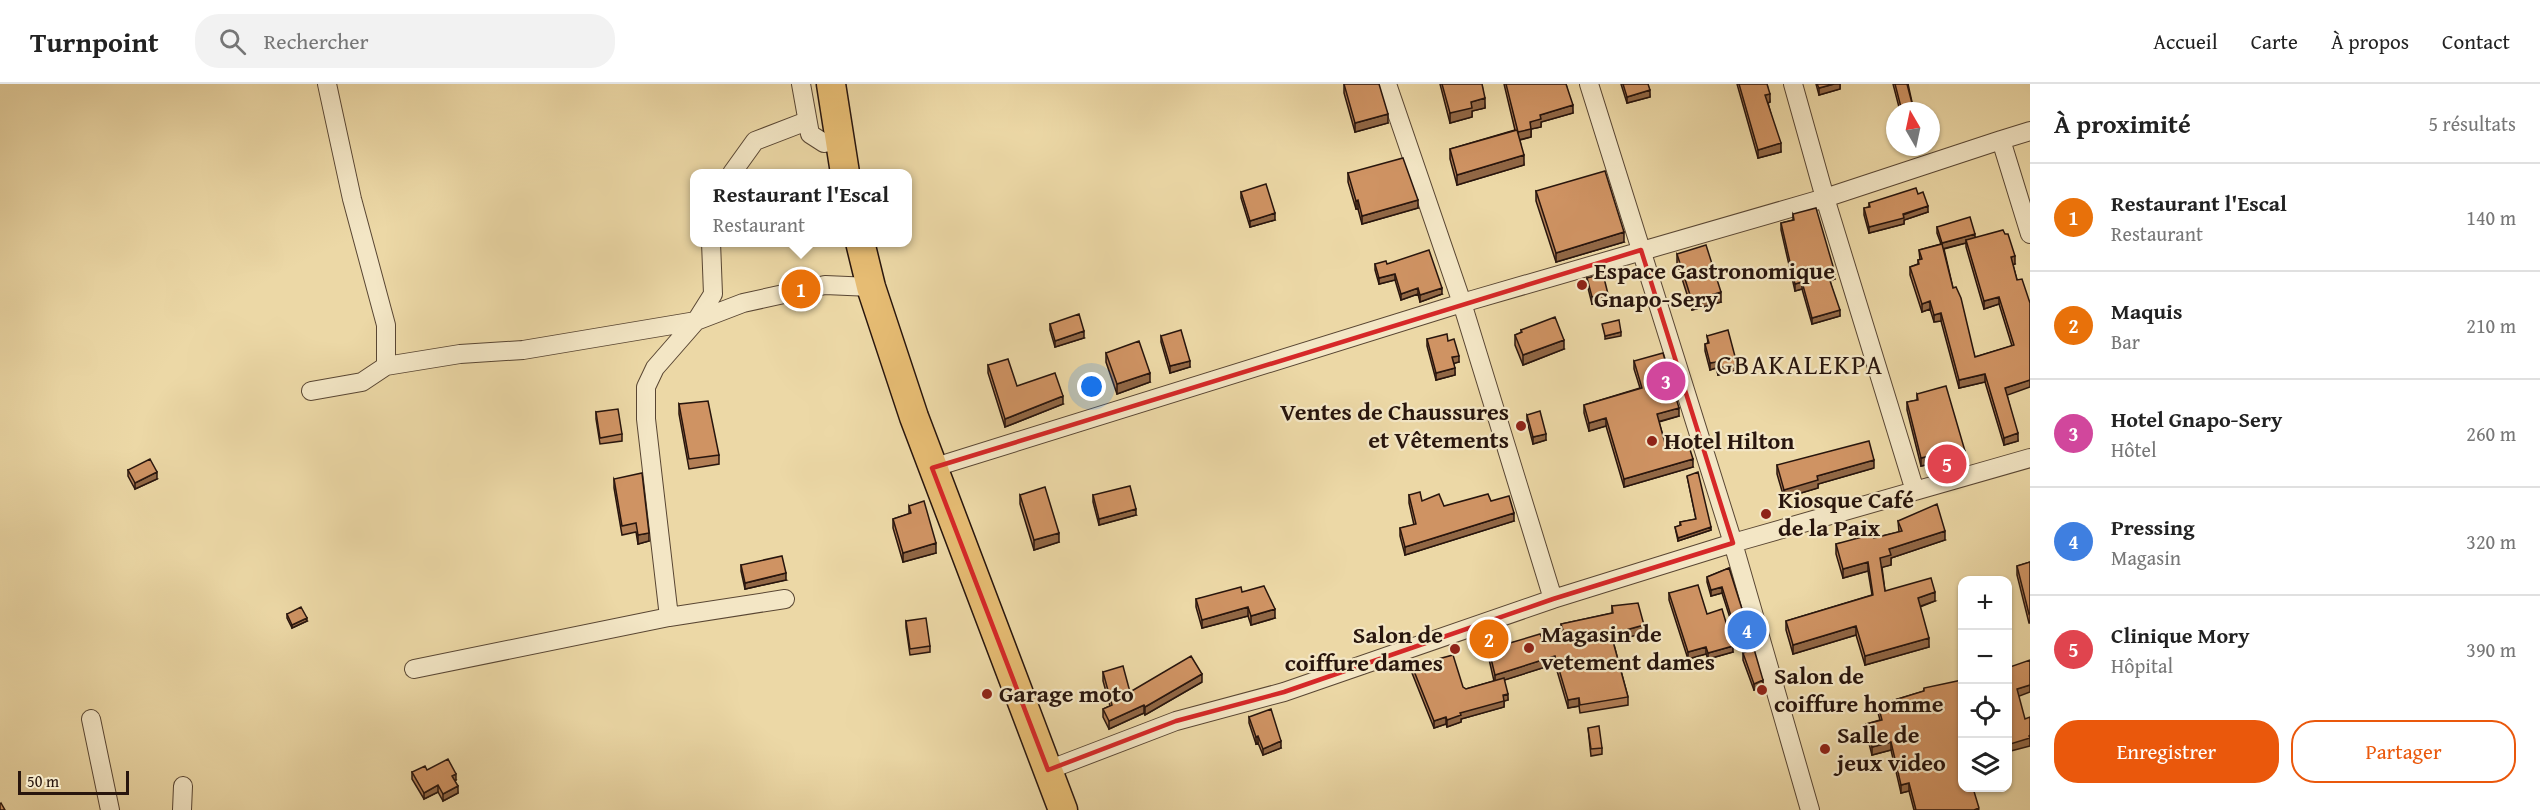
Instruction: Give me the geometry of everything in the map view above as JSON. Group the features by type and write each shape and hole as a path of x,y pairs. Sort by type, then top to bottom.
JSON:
{"main road":[{"path":"831,84 837,140 844,169"},
{"path":"861,247 871,287 932,468 1063,810"}],"street":[{"path":"327,84 354,209 386,325 386,366"},
{"path":"801,84 810,134 824,143 837,140"},
{"path":"1387,84 1462,303 1553,598"},
{"path":"1589,84 1733,543 1810,810"},
{"path":"1793,84 1825,198 1915,491"},
{"path":"735,169 755,141 807,121"},
{"path":"932,468 1462,303 1825,198 2030,131"},
{"path":"2001,140 2030,234"},
{"path":"669,617 646,419 646,387 655,368 696,321 713,294 711,247"},
{"path":"311,391 362,382 386,366 460,354 523,350 696,321 743,303 825,285 871,287"},
{"path":"1048,770 1176,721 1284,692 1553,598 1733,543 2030,458"},
{"path":"414,669 669,617 785,599"},
{"path":"91,719 110,810"},
{"path":"183,786 183,810"}],"highlighted area":[{"path":"1641,250 1733,543 1553,599 1284,692 1176,721 1048,770 932,468"}],"building":[{"path":"1344,84 1379,84 1388,114 1355,123"},
{"path":"1442,84 1482,84 1485,98 1471,102 1472,108 1450,113"},
{"path":"1506,84 1566,84 1573,105 1540,115 1541,119 1530,122 1531,129 1518,132"},
{"path":"1623,84 1648,84 1650,90 1627,97"},
{"path":"1739,84 1767,84 1770,94 1765,95 1781,143 1758,150"},
{"path":"1817,84 1834,84 1819,88"},
{"path":"1895,84 1907,84 1912,102 1900,102"},
{"path":"1517,130 1524,155 1457,175 1450,149"},
{"path":"1403,158 1418,200 1362,216 1348,173"},
{"path":"1605,171 1624,232 1556,253 1536,191"},
{"path":"1266,184 1275,213 1250,221 1241,192"},
{"path":"1916,188 1918,194 1923,192 1928,206 1903,214 1904,218 1869,227 1864,208 1870,207 1869,203"},
{"path":"1816,208 1835,273 1828,275 1840,310 1812,318 1802,282 1795,284 1781,223 1794,220 1793,214"},
{"path":"1970,217 1975,234 1942,243 1937,227"},
{"path":"2003,230 2005,234 2008,234 2015,256 2011,257 2017,280 2022,279 2030,303 2030,380 2005,388 2018,433 2004,438 1985,374 1959,380 1941,313 1934,315 1930,301 1922,304 1910,267 1919,264 1918,260 1922,259 1919,250 1942,244 1953,288 1956,287 1961,298 1975,357 2014,345 1999,297 1984,301 1966,240"},
{"path":"1706,245 1721,292 1692,301 1677,254"},
{"path":"1429,250 1442,288 1420,295 1418,288 1401,294 1395,274 1379,278 1375,264 1386,261 1387,264"},
{"path":"1603,274 1608,294 1592,297 1587,278"},
{"path":"1079,314 1084,331 1055,341 1050,324"},
{"path":"1555,317 1564,340 1523,355 1515,335 1522,332 1521,330"},
{"path":"1619,320 1621,332 1605,336 1602,324"},
{"path":"1181,330 1190,361 1170,366 1161,336"},
{"path":"1728,330 1737,364 1718,368 1716,362 1710,363 1705,344 1709,343 1707,336"},
{"path":"1447,334 1448,341 1454,339 1459,356 1452,357 1455,368 1436,373 1427,339"},
{"path":"1139,341 1150,373 1117,384 1106,353"},
{"path":"1663,353 1679,408 1657,414 1666,447 1687,440 1693,459 1624,479 1606,418 1589,423 1584,405 1642,388 1634,361"},
{"path":"1008,359 1017,386 1055,373 1063,396 1005,419 988,365"},
{"path":"1946,386 1965,451 1949,457 1947,452 1921,458 1907,402 1918,400 1917,394"},
{"path":"708,401 719,455 689,459 679,404"},
{"path":"618,409 622,434 600,438 596,412"},
{"path":"1540,411 1546,434 1533,437 1527,415"},
{"path":"1869,441 1874,460 1817,476 1818,480 1784,490 1777,465"},
{"path":"150,459 157,472 135,483 128,470"},
{"path":"1698,472 1711,527 1678,538 1675,527 1681,525 1680,522 1696,519 1687,476"},
{"path":"642,473 649,533 638,535 636,523 622,526 614,479"},
{"path":"1130,486 1136,509 1099,519 1093,495"},
{"path":"1045,487 1059,533 1034,540 1020,495"},
{"path":"1420,492 1422,501 1439,494 1444,506 1488,494 1491,501 1509,496 1514,513 1405,547 1400,528 1416,524 1409,495"},
{"path":"924,501 936,543 903,553 893,519 911,513 909,506"},
{"path":"1937,504 1945,531 1889,549 1891,555 1880,558 1885,591 1931,578 1935,592 1918,598 1929,638 1865,656 1856,626 1793,645 1786,621 1873,595 1868,562 1843,569 1836,544 1873,534 1874,538 1902,531 1898,521"},
{"path":"782,556 786,573 745,583 741,565"},
{"path":"2030,562 2030,613 2029,614 2017,566"},
{"path":"1729,568 1743,612 1731,616 1722,587 1711,590 1707,577"},
{"path":"1698,585 1707,614 1722,609 1733,646 1708,653 1706,647 1688,652 1669,593"},
{"path":"1264,586 1275,609 1251,616 1248,607 1202,620 1196,599 1241,587 1242,592"},
{"path":"1638,603 1644,625 1611,634 1628,697 1580,705 1579,698 1568,700 1555,656 1495,675 1485,634 1500,630 1503,645 1563,630 1561,624 1613,613 1612,606"},
{"path":"301,607 307,618 292,625 287,614"},
{"path":"926,618 930,646 910,649 906,621"},
{"path":"1754,649 1763,680 1754,684 1743,653"},
{"path":"1453,655 1463,687 1466,689 1504,678 1508,694 1503,695 1504,701 1460,713 1461,715 1447,720 1446,717 1434,721 1412,666"},
{"path":"1191,656 1202,674 1145,707 1144,705 1109,721 1103,709 1112,705 1103,672 1123,666 1130,692"},
{"path":"2030,660 2030,685 2017,689 2025,719 2030,717 2030,738 2012,743 2012,684 2012,666"},
{"path":"1958,681 1958,792 1974,792 1979,808 1974,810 1916,810 1909,783 1901,785 1891,742 1872,747 1866,724 1882,720 1878,705 1924,691 1924,688"},
{"path":"1271,709 1281,741 1263,749 1249,717"},
{"path":"1599,726 1602,748 1591,749 1588,728"},
{"path":"448,759 456,774 452,776 458,786 443,794 438,785 424,793 412,772 425,766 427,770"}],"place":[{"name":"Espace Gastronomique Gnapo-Sery","path":"1582,285"},
{"name":"Restaurant l'Escal","path":"801,289"},
{"name":"Hotel Gnapo-Sery","path":"1666,381"},
{"name":"Ventes de Chaussures et Vêtements","path":"1521,426"},
{"name":"Hotel Hilton","path":"1652,441"},
{"name":"Clinique Mory","path":"1947,464"},
{"name":"Kiosque Café de la Paix","path":"1766,514"},
{"name":"Pressing","path":"1747,630"},
{"name":"Maquis","path":"1489,639"},
{"name":"Magasin de vetement dames","path":"1529,648"},
{"name":"Salon de coiffure dames","path":"1455,649"},
{"name":"Salon de coiffure homme","path":"1762,690"},
{"name":"Garage moto","path":"987,694"},
{"name":"Salle de jeux video","path":"1825,749"}],"district":[{"name":"GBAKALEKPA","path":"1800,365"}]}
